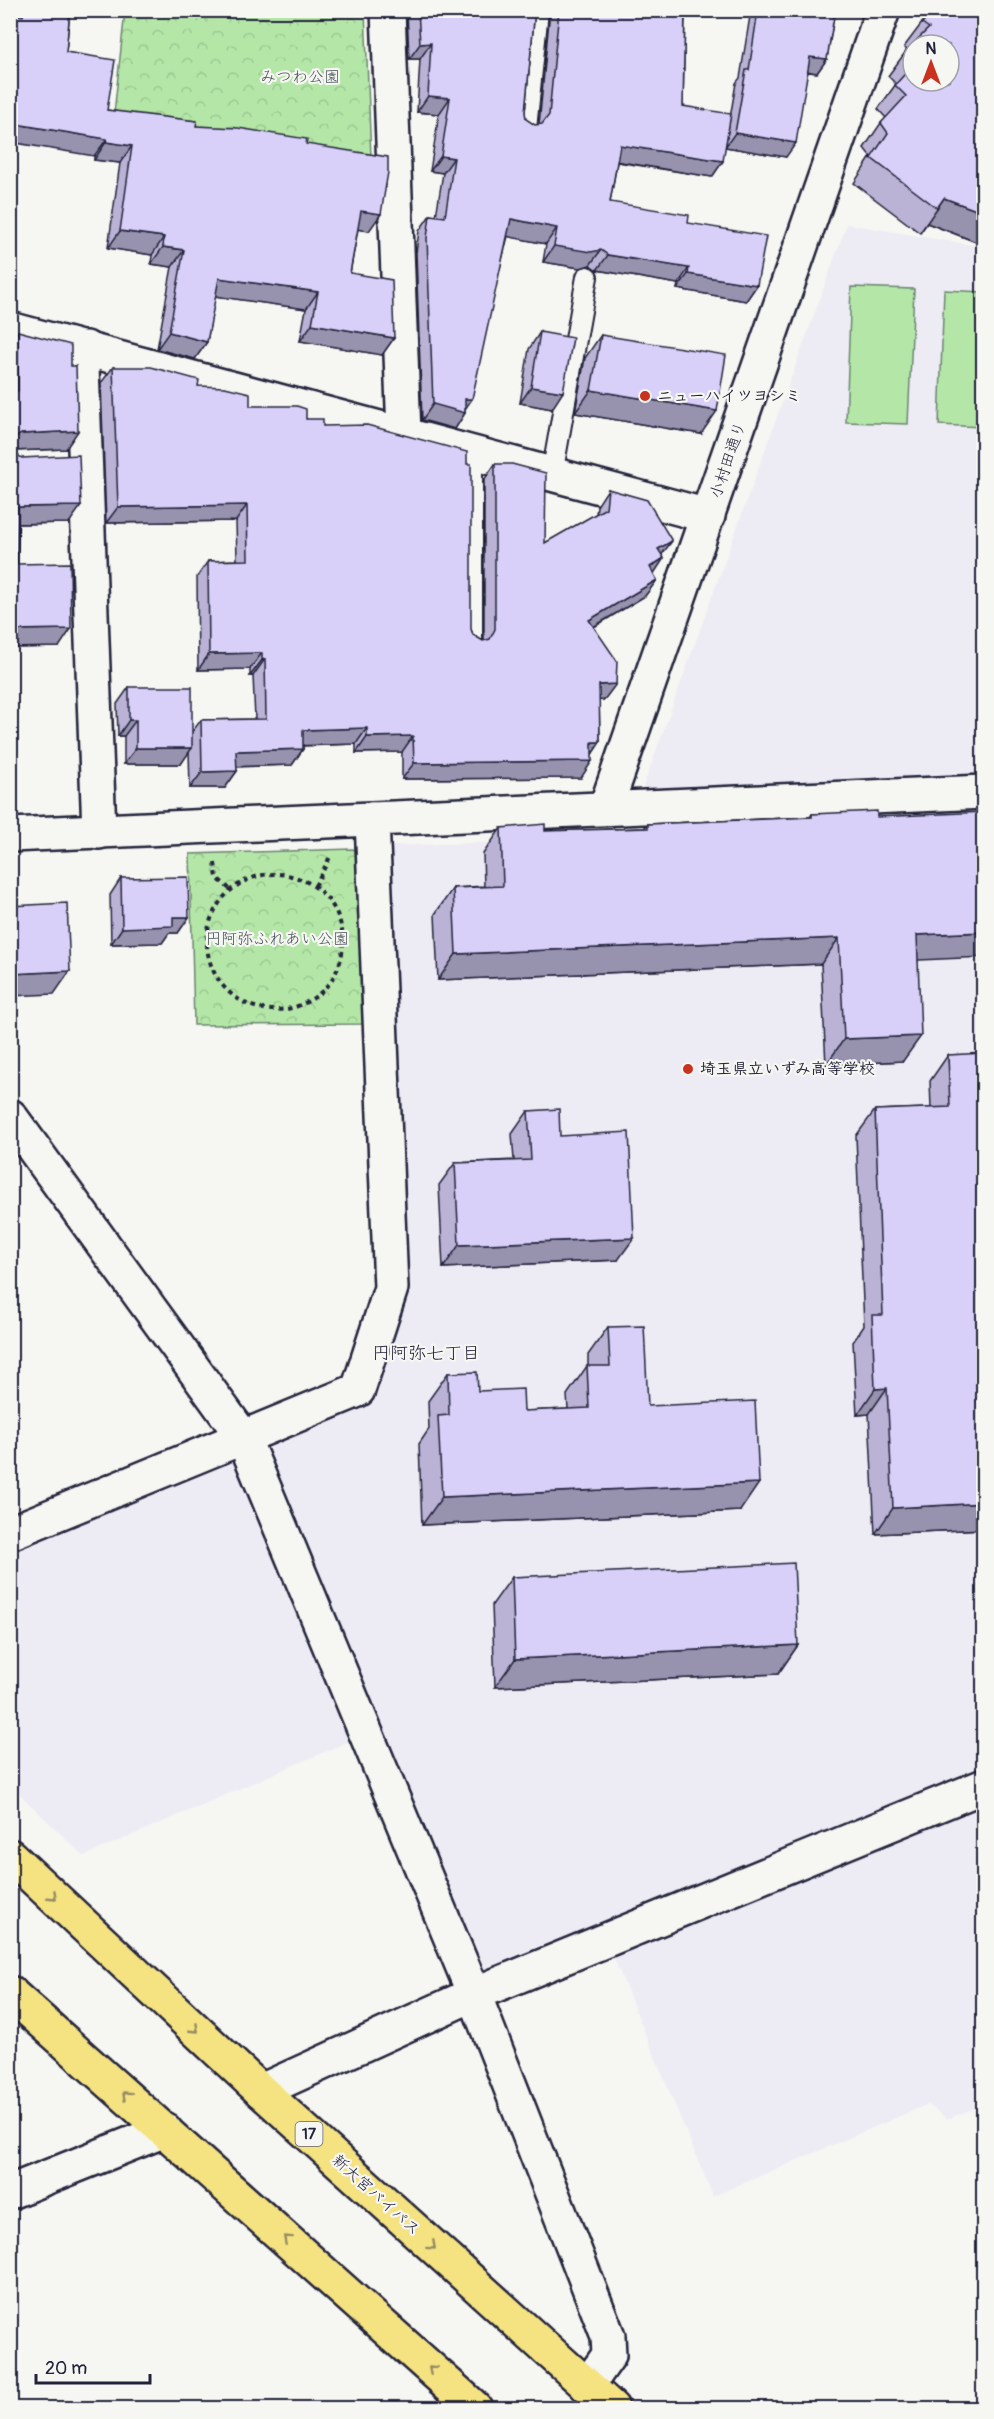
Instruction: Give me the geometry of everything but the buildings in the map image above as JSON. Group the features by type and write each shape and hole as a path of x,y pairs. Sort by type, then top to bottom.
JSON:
{"highway":[{"name":"新大宮バイパス","path":"10,1856 261,2091 612,2409"},
{"path":"10,1993 475,2409"}],"street":[{"path":"388,10 404,434"},
{"name":"小村田通り","path":"606,807 883,10"},
{"path":"10,329 708,516"},
{"path":"86,348 82,367 75,461 99,832"},
{"path":"10,835 984,792"},
{"path":"10,1533 358,1390 391,1288 372,819"},
{"path":"10,1116 243,1437 474,1994 608,2336 609,2355 587,2385"},
{"path":"261,2091 474,1994 984,1786"},
{"path":"10,2193 165,2130"}],"lane":[{"path":"526,129 538,10"},
{"path":"552,475 587,277"},
{"path":"472,454 472,645"}],"path":[{"path":"315,886 334,849"},
{"path":"319,856 339,856"},
{"path":"226,859 214,859 218,878 232,891"},
{"path":"268,875 296,877 315,886 328,898 340,920 341,945 337,969 330,982 314,998 296,1007 280,1010 256,1008 235,998 213,972 208,949 211,923 221,902 232,891 246,881 268,875"}],"shaded area":[{"name":"埼玉県立いずみ高等学校","path":"847,224 983,247 983,2105 947,2119 928,2104 713,2196 601,1927 494,1973 475,1963 377,1729 84,1856 11,1786 10,1548 367,1403 399,1287 385,852 392,846 625,837"}],"green space":[{"name":"みつわ公園","path":"125,11 365,11 371,158 114,114"},
{"path":"851,287 914,289 908,424 846,422"},
{"path":"944,290 983,292 983,427 939,425"},
{"name":"円阿弥ふれあい公園","path":"353,849 360,854 366,1024 194,1025 190,854"}],"place":[{"name":"ニューハイツヨシミ","path":"645,396"},
{"name":"埼玉県立いずみ高等学校","path":"688,1069"}],"district":[{"name":"円阿弥七丁目","path":"426,1353"}]}
